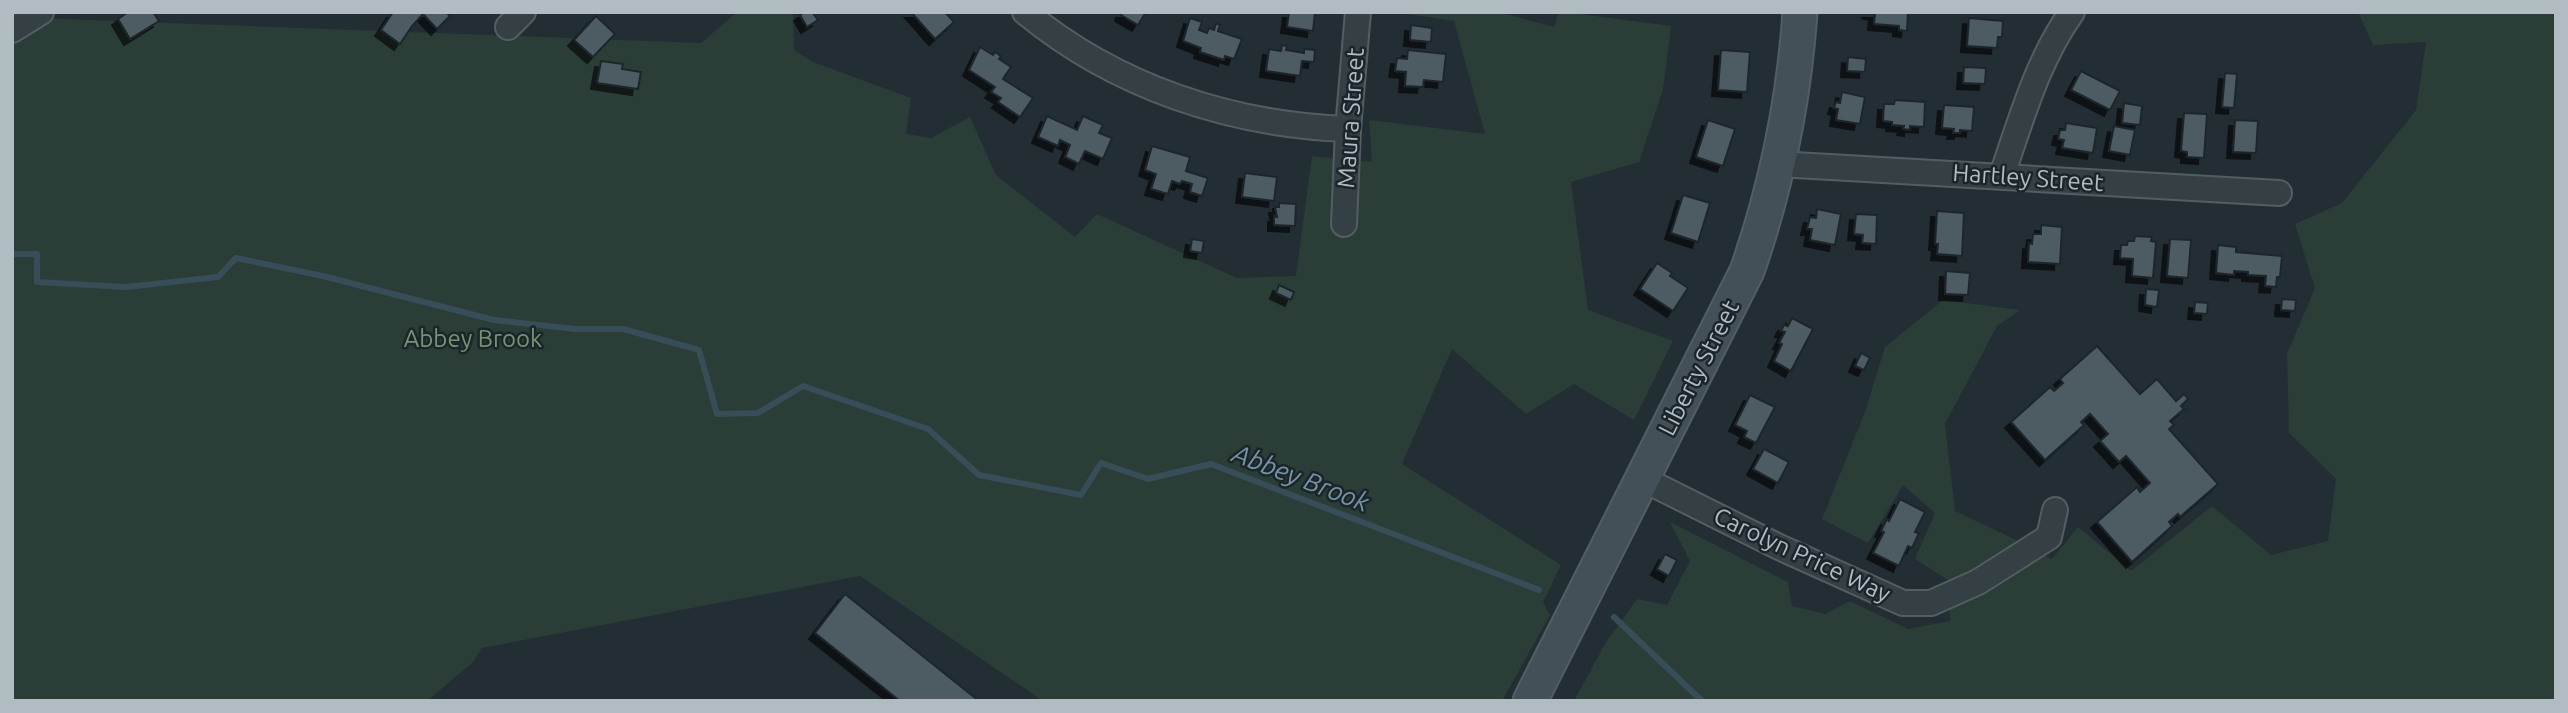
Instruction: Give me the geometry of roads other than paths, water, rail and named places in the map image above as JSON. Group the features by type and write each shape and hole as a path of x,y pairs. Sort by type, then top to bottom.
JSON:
{"main road":[{"name":"Liberty Street","path":"1530,701 1747,271 1760,236 1794,82 1800,12"}],"street":[{"path":"12,30 41,12"},
{"path":"1025,12 1085,55 1128,78 1172,96 1261,120 1348,129"},
{"name":"Maura Street","path":"1344,224 1348,129 1358,12"},
{"path":"2002,175 2030,95 2055,36 2072,12"},
{"name":"Hartley Street","path":"1777,164 2279,193"},
{"name":"Carolyn Price Way","path":"1643,479 1779,547 1903,603 1931,603 1978,582 2049,537 2056,510"}],"waterway":[{"name":"Abbey Brook","path":"12,254 37,254 37,282 126,287 218,277 236,258 323,276 494,320 575,329 623,329 699,350 717,414 758,413 803,386 928,429 979,475 1081,495 1101,463 1148,479 1211,464 1539,590"},
{"name":"Abbey Brook","path":"1614,617 1702,701"}]}
